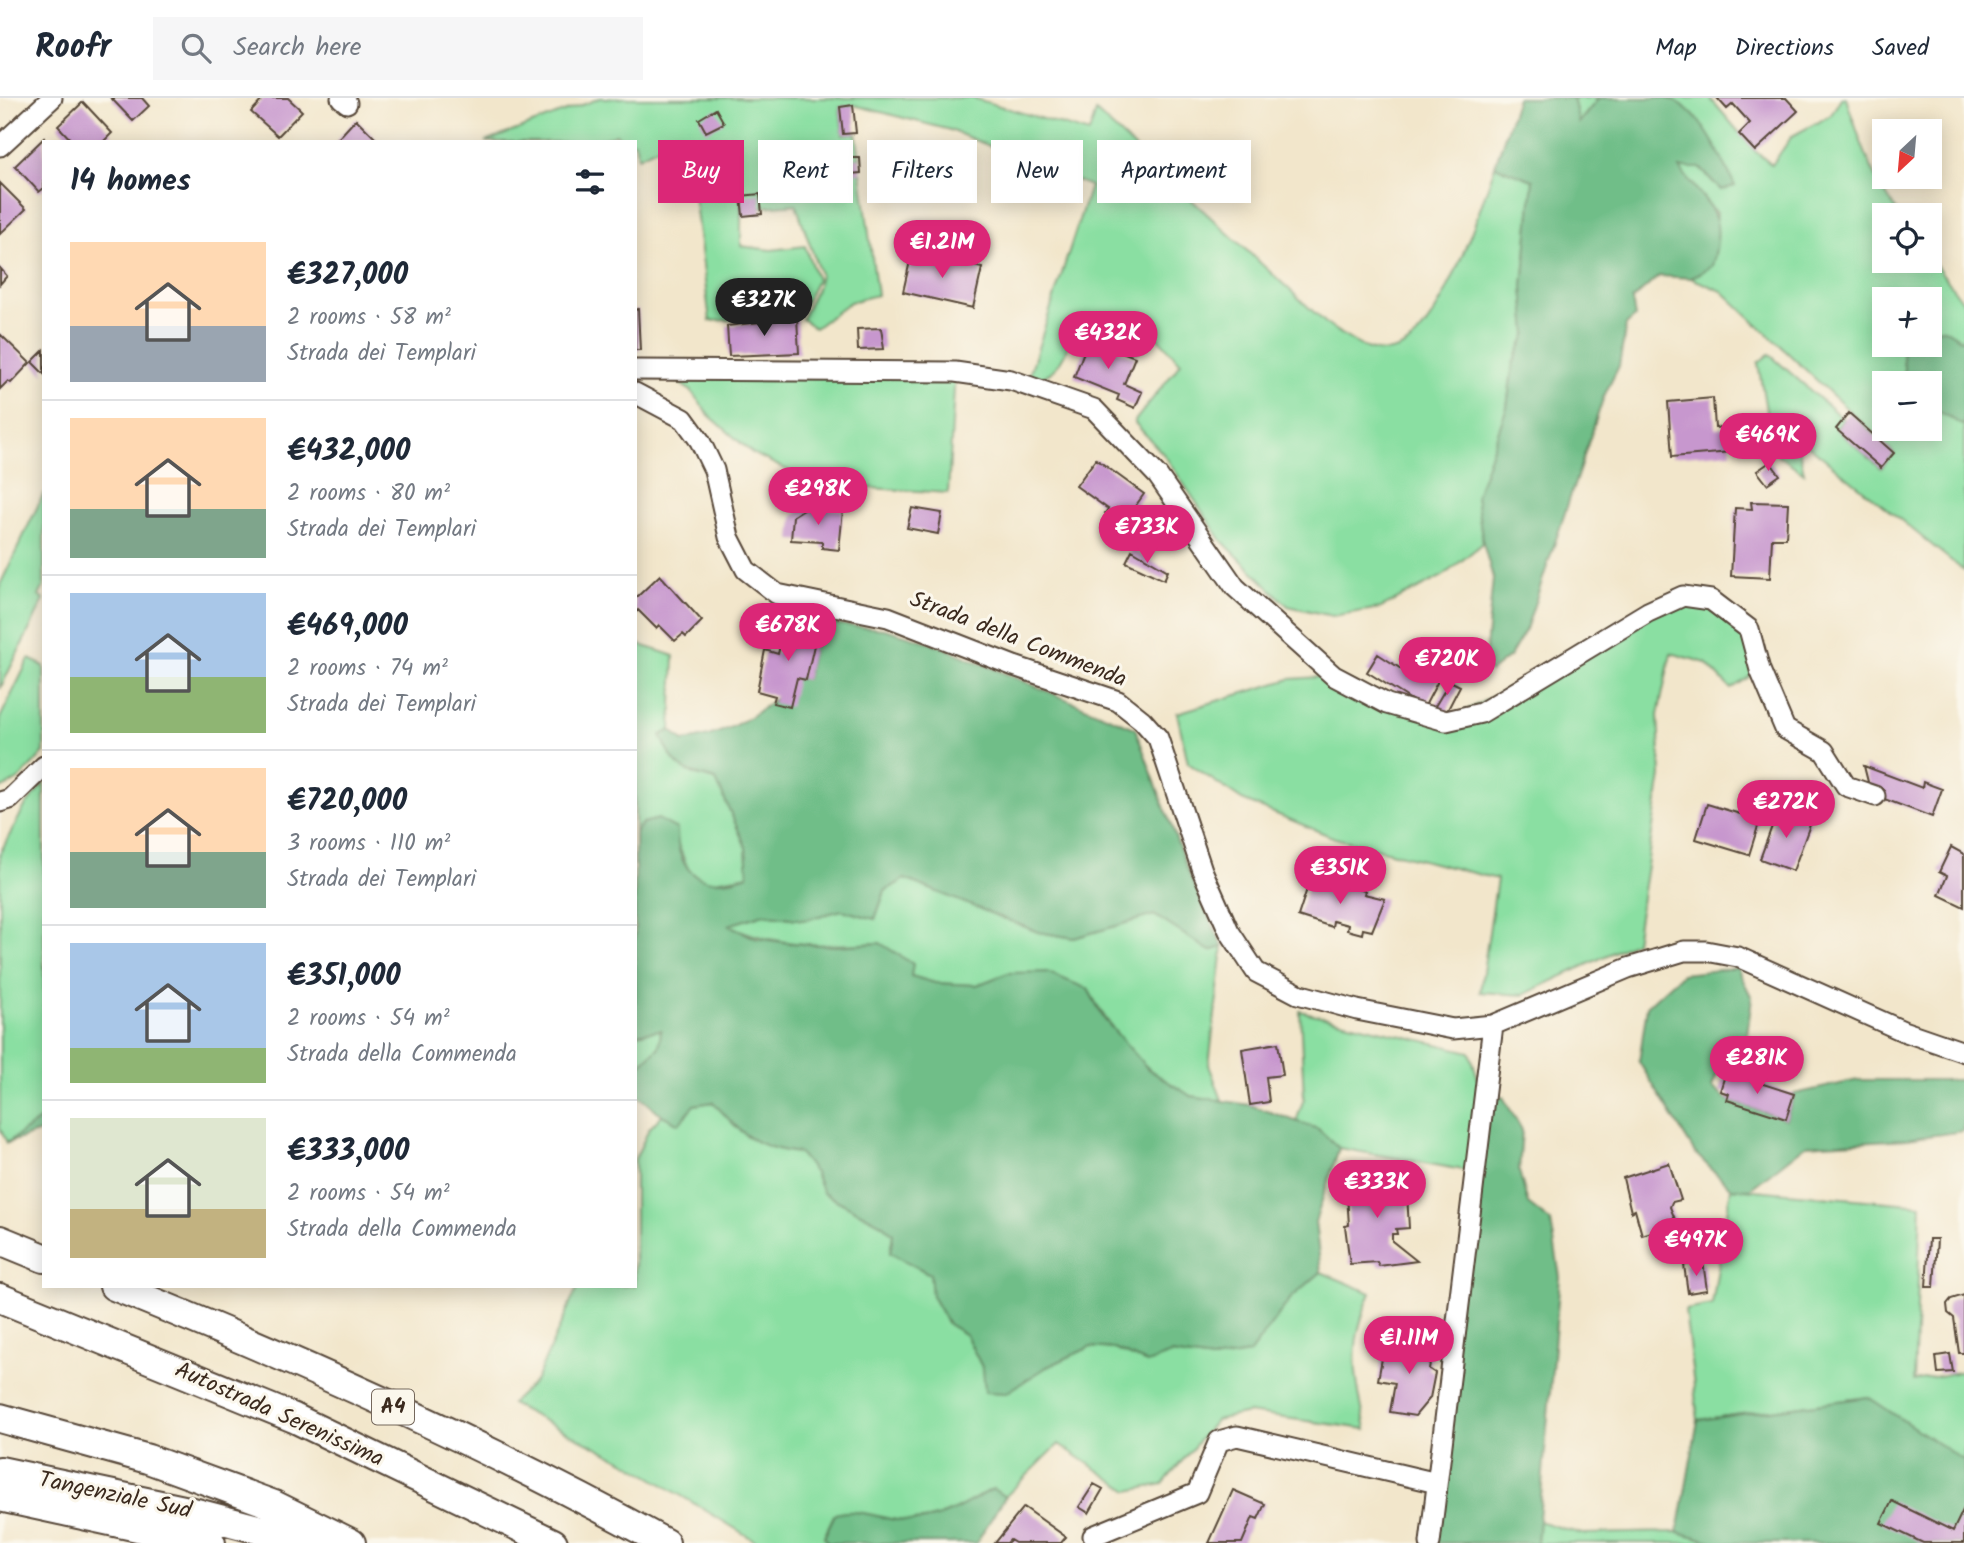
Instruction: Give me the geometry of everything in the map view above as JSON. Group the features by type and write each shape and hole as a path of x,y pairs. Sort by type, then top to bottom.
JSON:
{"highway":[{"path":"0,1240 42,1257"},
{"name":"A4","path":"119,1288 318,1372 456,1436 585,1499 665,1543"},
{"name":"Autostrada Serenissima","path":"0,1298 294,1418 553,1543"},
{"path":"0,1418 148,1459 274,1505 351,1543"},
{"name":"Tangenziale Sud","path":"0,1471 193,1512 311,1543"},
{"name":"Tangenziale Sud","path":"0,1497 211,1543"}],"street":[{"path":"0,146 52,98"},
{"path":"637,370 956,372 1011,380 1094,409 1158,476 1235,587 1334,676 1387,704 1446,721 1481,713 1648,612 1683,596 1711,600 1749,629 1760,670 1785,729 1824,751 1846,786 1875,796"},
{"name":"Strada della Commenda","path":"637,394 684,419 701,441 714,470 729,537 746,570 777,594 888,617 1014,666 1118,701 1142,720 1158,738 1202,870 1229,931 1256,972 1298,994 1357,1010 1453,1029 1493,1025 1628,968 1685,951 1706,951 1738,957 1903,1031 1964,1052"},
{"path":"0,802 10,799 42,768"},
{"path":"1430,1543 1493,1025"},
{"path":"1093,1536 1197,1493 1219,1441 1237,1436 1437,1483"}],"green space":[{"path":"600,98 973,98 1089,133 1096,112 1126,140 1097,140 1097,203 1195,203 1329,326 1353,342 1379,351 1398,349 1414,338 1430,320 1457,267 1495,166 1533,180 1523,287 1527,333 1513,364 1507,407 1476,496 1483,543 1443,576 1381,608 1332,616 1288,606 1222,541 1165,456 1134,422 1181,363 1157,337 1137,353 1078,324 1055,369 1039,378 1028,379 1090,186 1083,183 1083,140 991,140 991,146 950,130 854,105 840,107 843,134 856,133 860,158 853,159 853,140 758,140 758,203 853,203 853,164 861,173 877,295 850,302 815,328 802,319 818,286 820,274 796,204 761,207 744,198 744,140 682,140 681,136 673,140 658,140 658,147 638,157 637,140 621,140 616,134 602,140 490,140"},
{"path":"1517,98 1573,98 1579,123 1599,98 1665,98 1677,102 1699,121 1708,134 1735,186 1721,190 1700,168 1680,168 1707,203 1716,222 1718,233 1712,266 1691,278 1659,276 1632,300 1635,317 1626,325 1619,366 1604,396 1526,629 1510,656 1490,672 1480,663 1486,649 1493,578 1483,543 1476,496 1507,407 1513,364 1527,333 1523,287 1533,180 1495,166"},
{"path":"1573,98 1599,98 1578,123"},
{"path":"1667,98 1710,98 1755,151 1772,165 1792,136 1831,115 1841,98 1846,98 1872,168 1872,189 1883,189 1891,203 1872,203 1872,273 1942,273 1964,303 1964,341 1942,329 1942,287 1872,287 1872,357 1903,357 1904,371 1872,371 1872,432 1722,291 1691,278 1712,266 1716,213 1679,168 1700,168 1721,190"},
{"path":"695,203 741,203 741,246 771,250 805,246 817,280 799,316 710,321"},
{"path":"1942,329 1964,341 1964,426 1942,413 1942,371 1904,371 1903,357 1942,357"},
{"path":"1769,354 1843,419 1836,429 1881,468 1894,453 1881,441 1942,441 1942,413 1964,426 1964,571 1809,446 1797,441 1804,473 1778,455 1767,416 1758,363"},
{"path":"661,371 955,372 948,493 870,488 793,473 752,453 709,415 691,391"},
{"path":"42,497 42,590 39,596 42,604 0,689 0,585"},
{"path":"1683,596 1749,629 1760,670 1731,689 1706,663 1671,653 1658,715 1661,776 1635,942 1523,995 1480,992 1497,879 1335,838 1242,800 1188,763 1177,713 1290,679 1334,676 1446,721"},
{"path":"832,624 885,629 935,644 1135,728 1190,876 1223,947 1210,951 1154,915 1074,938 1038,932 905,879 885,891 875,919 842,910 804,920 764,914 729,925 755,938 790,943 836,946 880,943 913,964 911,976 935,983 977,985 1008,973 1047,972 1088,989 1104,1019 1148,1069 1191,1096 1250,1105 1318,1129 1339,1148 1315,1222 1321,1272 1291,1298 1249,1354 1212,1360 1171,1354 1147,1363 1114,1349 1090,1347 1047,1367 1006,1393 985,1392 983,1369 966,1335 948,1324 932,1296 930,1274 890,1253 893,1234 882,1224 823,1193 815,1173 799,1153 770,1147 750,1138 713,1102 694,1105 679,1124 662,1115 638,1095 637,1068 659,1047 661,1030 637,1034 637,832 642,823 658,819 677,829 682,859 688,869 707,880 719,881 748,875 746,847 716,780 686,771 670,755 661,735 671,730 683,741 715,734 759,711 797,678 806,679 818,628"},
{"path":"637,644 674,656 671,730 661,735 696,775 716,780 746,847 748,875 708,882 689,871 677,842 642,823 637,832"},
{"path":"29,659 42,665 42,755 17,781 0,789 0,718"},
{"path":"42,786 42,1118 7,1143 0,1128 0,853 24,808"},
{"path":"905,879 1038,932 1074,938 1154,915 1210,951 1223,947 1209,1065 1222,1100 1189,1095 1157,1076 1118,1036 1088,989 1008,973 977,985 935,983 911,976 880,943 822,945 783,942 728,925 764,914 804,920 842,910 875,919 885,891"},
{"path":"1737,968 1752,998 1747,1034 1783,1060 1778,1076 1722,1062 1712,1087 1727,1100 1786,1119 1794,1094 1858,1080 1964,1080 1964,1131 1907,1139 1806,1145 1750,1189 1731,1188 1695,1153 1639,1062 1647,1006 1682,974"},
{"path":"1300,1011 1470,1052 1484,1099 1475,1172 1339,1148 1318,1129 1296,1122 1304,1098"},
{"path":"661,1029 660,1047 637,1068 637,1034"},
{"path":"1503,1097 1522,1130 1519,1171 1528,1204 1551,1222 1560,1277 1537,1543 1430,1543 1484,1100"},
{"path":"713,1102 750,1138 770,1147 799,1153 815,1173 823,1193 882,1224 893,1234 890,1253 931,1274 932,1296 948,1324 966,1335 983,1369 1047,1367 1090,1347 1114,1349 1147,1363 1171,1354 1212,1360 1249,1354 1291,1298 1321,1272 1371,1293 1363,1312 1355,1361 1366,1429 1248,1413 1216,1420 1163,1484 1129,1491 1059,1444 1005,1497 993,1489 945,1514 925,1520 904,1521 864,1513 844,1513 834,1515 824,1536 829,1543 759,1543 626,1462 511,1404 536,1380 577,1288 637,1288 637,1155 649,1129 662,1115 679,1123 694,1105"},
{"path":"42,1118 42,1132 7,1143"},
{"path":"1731,1188 1921,1205 1914,1381 1964,1371 1964,1461 1868,1397 1698,1420 1685,1310 1712,1305"},
{"path":"1868,1397 1964,1461 1964,1543 1718,1543 1678,1532 1698,1420"},
{"path":"993,1489 1005,1497 976,1543 829,1543 824,1537 835,1514 855,1512 894,1520 925,1520 955,1510"},
{"path":"1538,1521 1582,1534 1678,1532 1718,1543 1537,1543"}],"building":[{"path":"111,98 142,98 149,106 133,121"},
{"path":"264,98 288,98 302,111 278,136 251,112"},
{"path":"1717,98 1786,98 1798,111 1755,151 1739,134 1750,123 1733,104 1727,109"},
{"path":"83,102 112,133 105,140 71,140 58,126"},
{"path":"853,105 856,133 843,134 840,107"},
{"path":"716,109 724,123 706,132 699,119"},
{"path":"356,119 377,140 337,140"},
{"path":"44,138 42,190 39,192 15,166"},
{"path":"853,158 860,158 861,173 853,174"},
{"path":"0,183 26,209 0,234"},
{"path":"758,194 762,214 743,216 744,196"},
{"path":"912,252 982,268 973,308 903,292"},
{"path":"0,268 7,276 0,284"},
{"path":"638,309 640,350 637,350"},
{"path":"797,318 799,353 729,356 727,326"},
{"path":"881,328 884,349 858,350 857,329"},
{"path":"0,334 30,363 11,383 8,381 0,389"},
{"path":"1089,339 1135,357 1124,384 1142,392 1135,408 1117,400 1119,395 1074,377"},
{"path":"42,352 42,372 32,362"},
{"path":"1713,398 1715,428 1729,427 1731,452 1672,457 1668,402"},
{"path":"1849,413 1872,433 1872,441 1880,441 1894,453 1881,468 1836,429"},
{"path":"1096,459 1144,494 1129,515 1142,524 1127,544 1112,532 1119,523 1105,513 1108,509 1076,486"},
{"path":"1770,462 1780,475 1767,484 1757,471"},
{"path":"1751,502 1788,503 1786,538 1772,538 1770,578 1731,576 1735,508 1752,509"},
{"path":"807,507 843,510 839,550 822,548 822,542 791,540 793,516"},
{"path":"912,508 942,513 938,534 907,528"},
{"path":"1132,550 1168,571 1164,580 1126,562"},
{"path":"660,575 702,621 686,637 683,634 675,641 659,625 656,628 637,611 637,597"},
{"path":"786,621 818,628 806,680 797,678 790,707 773,703 775,696 757,691 765,650 778,654"},
{"path":"1378,654 1420,681 1428,667 1441,675 1426,704 1421,706 1367,672"},
{"path":"1450,681 1460,686 1446,713 1434,708"},
{"path":"1864,766 1922,788 1923,782 1942,789 1932,817 1871,794"},
{"path":"1707,804 1760,820 1749,855 1696,839"},
{"path":"1778,810 1811,822 1793,871 1760,859"},
{"path":"1951,847 1964,854 1964,907 1939,895 1947,876 1939,872"},
{"path":"1311,877 1385,899 1372,931 1363,929 1362,934 1347,930 1348,925 1333,921 1332,927 1298,916"},
{"path":"1278,1043 1283,1075 1266,1077 1269,1102 1250,1105 1242,1049"},
{"path":"1726,1072 1794,1094 1786,1119 1727,1100 1729,1094 1720,1091"},
{"path":"1669,1163 1681,1200 1672,1202 1670,1207 1677,1224 1642,1235 1635,1210 1631,1212 1623,1178"},
{"path":"1406,1177 1409,1228 1396,1229 1397,1234 1392,1234 1392,1241 1417,1261 1379,1266 1377,1262 1350,1264 1345,1226 1349,1225 1346,1180"},
{"path":"1929,1239 1937,1239 1934,1287 1926,1287"},
{"path":"1703,1262 1707,1290 1688,1293 1684,1265"},
{"path":"1964,1295 1964,1353 1959,1353 1954,1318 1948,1313 1947,1304 1951,1299"},
{"path":"1414,1334 1419,1342 1433,1345 1429,1369 1435,1373 1430,1398 1415,1416 1390,1412 1395,1383 1378,1380 1384,1348 1404,1351 1406,1340 1411,1341"},
{"path":"1950,1354 1953,1372 1938,1373 1936,1356"},
{"path":"1094,1484 1103,1489 1089,1513 1079,1507"},
{"path":"1233,1490 1265,1504 1258,1519 1253,1517 1242,1543 1209,1543"},
{"path":"1892,1501 1953,1531 1964,1508 1964,1543 1923,1543 1881,1523"},
{"path":"1024,1507 1066,1537 1061,1543 1015,1543 1010,1540 1007,1543 995,1543"}]}
